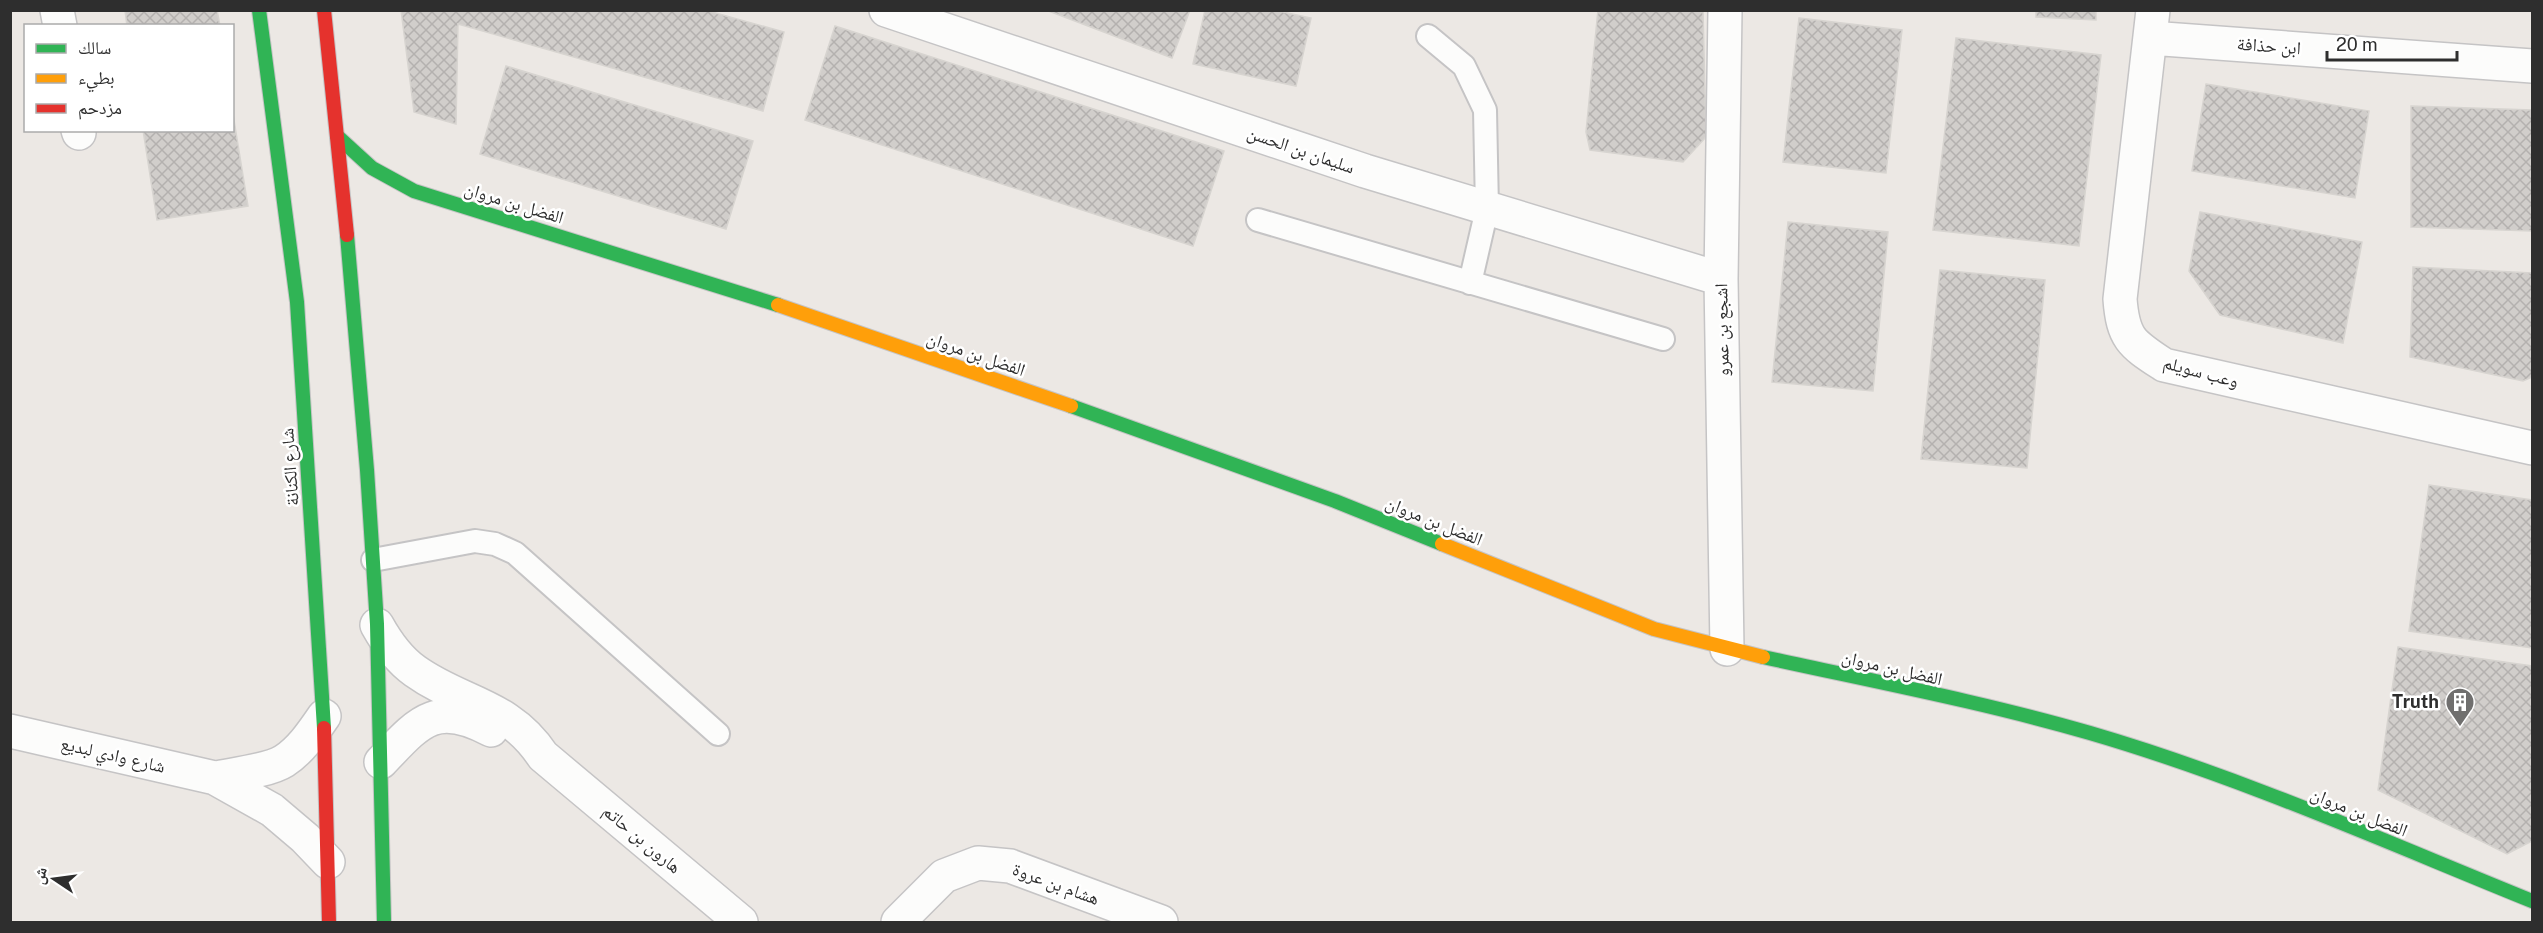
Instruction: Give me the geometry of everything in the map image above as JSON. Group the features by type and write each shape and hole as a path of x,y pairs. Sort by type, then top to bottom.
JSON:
{"street":[{"name":"شارع الكنانة","path":"259,10 297,302 324,716 329,922"},
{"path":"324,10 362,402 373,560 377,625 384,922"},
{"name":"سليمان بن الحسن","path":"886,10 1365,171 1721,279"},
{"name":"اشجع بن عمرو","path":"1725,10 1721,279 1727,649"},
{"name":"ابن حذافة","path":"2151,24 2532,66"},
{"name":"وعب سويلم","path":"2151,24 2120,299 2122,324 2136,347 2164,365 2532,448"},
{"name":"الفضل بن مروان","path":"337,136 359,159 385,178 414,190 735,290 1098,416 1335,501 1654,629 1727,649 2014,713 2090,733 2252,788 2532,901"},
{"name":"هارون بن حاتم","path":"377,625 399,658 414,671 504,716 532,740 543,756 741,922"},
{"name":"هارون بن حاتم","path":"381,762 421,723 437,716 453,715 470,718 525,751 543,756"},
{"name":"شارع وادي لبديع","path":"215,778 283,761 306,741 324,716"},
{"name":"شارع وادي لبديع","path":"10,731 215,778 272,810 305,838 328,862"},
{"name":"هشام بن عروة","path":"898,922 944,876 978,863 1010,866 1161,922"}],"lane":[{"path":"1428,36 1464,66 1485,110 1488,209 1470,283"},
{"path":"1258,220 1663,339"},
{"path":"373,560 475,541 495,544 515,553 718,734"}],"building":[{"path":"125,10 217,10 220,24 127,24"},
{"path":"401,10 705,10 784,32 763,111 458,24 456,124 414,112"},
{"path":"1046,10 1190,10 1172,58"},
{"path":"1205,10 1274,10 1311,18 1296,86 1193,64"},
{"path":"1598,10 1703,10 1706,137 1683,162 1590,150 1586,132"},
{"path":"2036,10 2096,10 2096,20 2036,17"},
{"path":"1799,18 1902,30 1886,173 1783,162"},
{"path":"835,26 1224,151 1193,246 805,120"},
{"path":"1956,38 2101,55 2079,246 1933,230"},
{"path":"506,66 753,141 726,229 480,154"},
{"path":"2206,84 2369,111 2355,198 2192,171"},
{"path":"2411,106 2532,110 2532,231 2411,227"},
{"path":"234,120 248,206 157,220 143,132 234,132"},
{"path":"2200,212 2362,242 2343,343 2220,315 2189,271"},
{"path":"1788,222 1888,232 1873,391 1772,382"},
{"path":"2413,267 2532,273 2532,377 2523,381 2410,357"},
{"path":"1940,270 2045,280 2027,468 1921,459"},
{"path":"2429,485 2532,500 2532,648 2409,631"},
{"name":"Truth","path":"2398,647 2532,666 2532,841 2507,854 2378,790"}],"traffic: fast":[{"path":"259,10 297,302 324,728"},
{"path":"337,136 372,168 414,191 778,305"},
{"path":"347,235 367,470 377,624 384,922"},
{"path":"1071,406 1335,501 1442,544"},
{"path":"1763,657 2009,711 2146,750 2313,811 2532,901"}],"traffic: slow":[{"path":"778,305 1071,406"},
{"path":"1442,544 1654,629 1763,657"}],"traffic: jam":[{"path":"324,10 347,235"},
{"path":"324,728 329,922"}],"place":[{"name":"Truth","path":"2460,728"}]}
